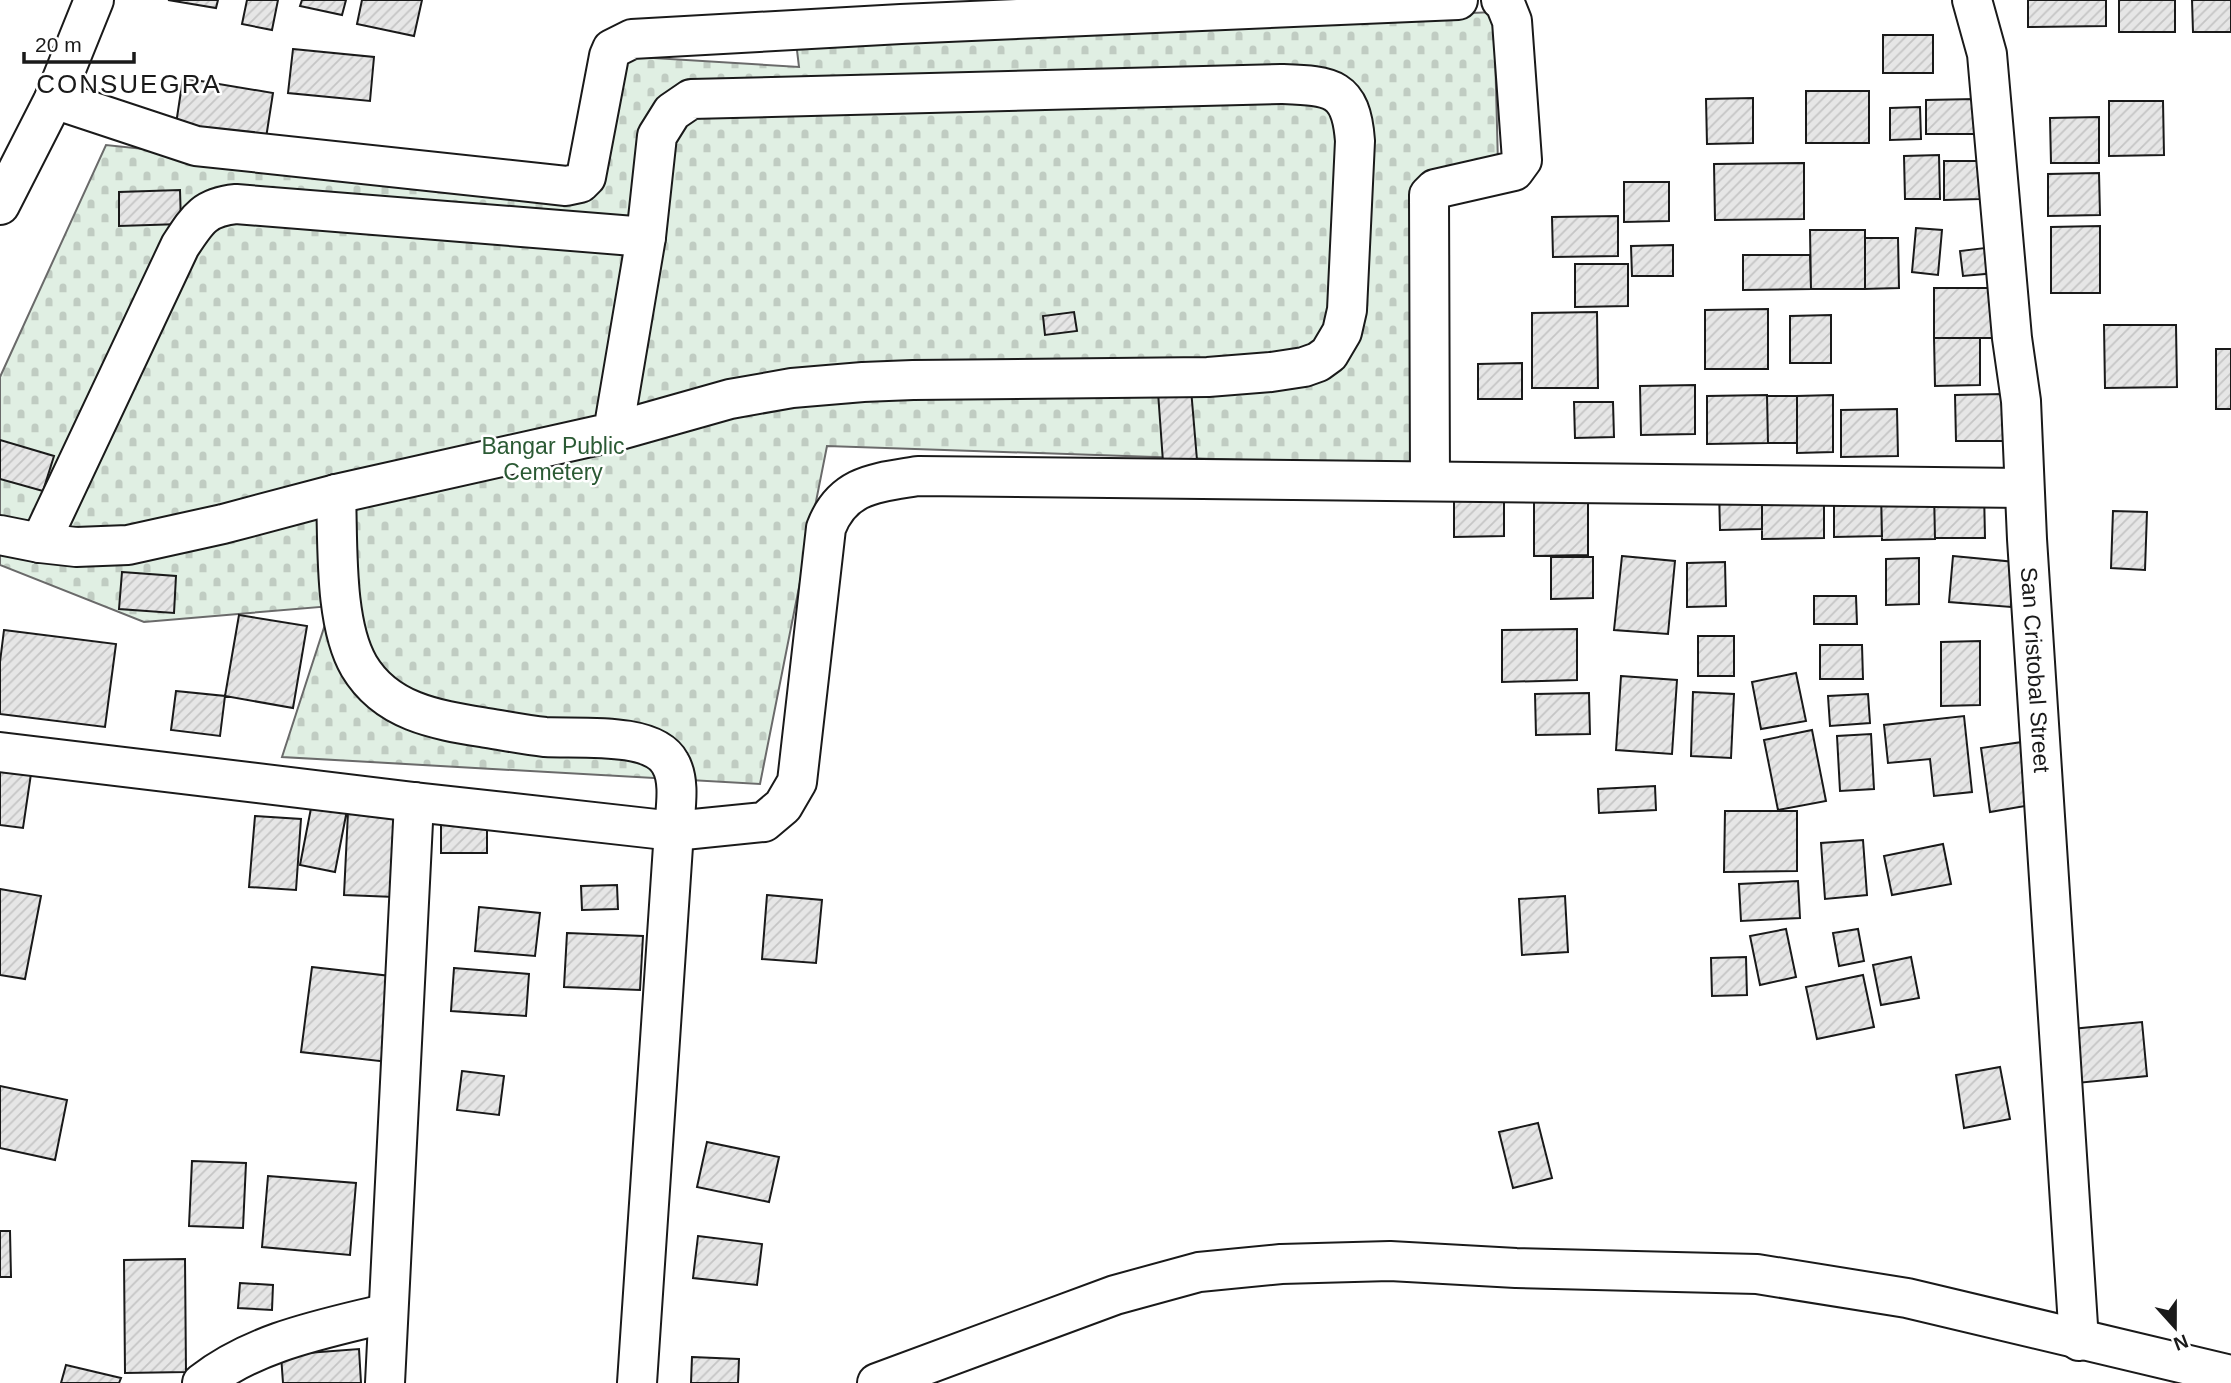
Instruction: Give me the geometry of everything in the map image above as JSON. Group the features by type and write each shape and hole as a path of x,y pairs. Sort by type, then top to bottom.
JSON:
{"main road":[{"path":"0,205 54,99 94,0"},
{"path":"54,99 196,146 566,186 580,183 586,177 609,56 612,49 632,39 901,24 1458,0"},
{"path":"1430,481 1429,195 1434,189 1514,171 1522,159 1512,21 1504,1 1501,0"},
{"name":"San Cristobal Street","path":"1972,0 1987,54 2012,338 2021,401 2024,488 2079,1341"},
{"path":"0,535 76,547 128,545 223,524 336,494 613,432 730,399 804,387 913,380 1209,377 1304,367 1318,362 1338,343 1347,310 1355,141 1353,117 1345,100 1335,92 1315,85 1281,84 691,99 672,112 657,136 646,237 613,432"},
{"path":"40,543 180,246 205,212 220,205 236,204 646,237"},
{"path":"0,752 674,831 764,822 783,806 797,782 826,528 832,512 845,497 880,482 918,476 2024,488"},
{"path":"336,494 342,606 350,644 369,681 401,708 436,720 543,737 629,740 659,750 670,762 676,779 637,1383"},
{"path":"385,1383 414,802"},
{"path":"877,1383 1115,1295 1199,1272 1295,1264 1390,1261 1516,1268 1757,1274 1907,1298 2231,1375"},
{"path":"202,1383 216,1373 287,1339 388,1313"}],"green space":[{"name":"Bangar Public Cemetery","path":"1494,12 1498,164 1412,190 1421,466 827,446 760,784 282,757 331,606 144,622 0,565 0,377 106,145 589,196 621,56 799,67 796,42"}],"building":[{"path":"168,0 218,0 216,8"},
{"path":"247,0 278,0 272,30 242,24"},
{"path":"302,0 346,0 342,15 300,6"},
{"path":"362,0 422,0 414,36 357,24"},
{"path":"2028,0 2106,0 2106,26 2028,27"},
{"path":"2119,0 2175,0 2175,32 2119,32"},
{"path":"2192,0 2231,0 2231,32 2193,32"},
{"path":"1883,35 1933,35 1933,73 1883,73"},
{"path":"293,49 374,57 370,101 288,93"},
{"path":"183,78 273,93 266,138 176,124"},
{"path":"1806,91 1869,91 1869,143 1806,143"},
{"path":"1753,98 1753,143 1707,144 1706,99"},
{"path":"1975,99 1975,134 1926,134 1926,100"},
{"path":"2109,101 2163,101 2164,155 2109,156"},
{"path":"1920,107 1921,139 1890,140 1890,108"},
{"path":"2099,117 2099,163 2051,163 2050,118"},
{"path":"1939,155 1940,199 1905,199 1904,156"},
{"path":"1944,161 1980,161 1980,199 1944,200"},
{"path":"1804,163 1804,219 1715,220 1714,164"},
{"path":"2099,173 2100,215 2048,216 2048,174"},
{"path":"1624,182 1669,182 1669,221 1624,222"},
{"path":"180,190 181,224 119,226 119,192"},
{"path":"1618,216 1618,256 1553,257 1552,217"},
{"path":"2100,226 2100,293 2051,293 2051,227"},
{"path":"1916,228 1942,230 1938,275 1912,272"},
{"path":"1810,230 1865,230 1865,289 1811,289"},
{"path":"1865,238 1898,238 1899,288 1865,289"},
{"path":"1673,245 1673,276 1632,276 1631,246"},
{"path":"1993,247 1996,273 1963,276 1960,251"},
{"path":"1743,255 1810,255 1811,289 1743,290"},
{"path":"1575,264 1628,264 1628,306 1575,307"},
{"path":"1934,288 1995,288 1996,338 1934,338"},
{"path":"1768,309 1768,369 1705,369 1705,310"},
{"path":"1074,312 1077,331 1045,335 1043,316"},
{"path":"1597,312 1598,388 1532,388 1532,313"},
{"path":"1831,315 1831,363 1790,363 1790,316"},
{"path":"2104,325 2176,325 2177,387 2105,388"},
{"path":"1934,338 1980,338 1980,385 1935,386"},
{"path":"2216,349 2231,349 2231,409 2216,409"},
{"path":"1522,363 1522,399 1478,399 1478,364"},
{"path":"1695,385 1695,434 1641,435 1640,386"},
{"path":"1191,389 1197,460 1163,462 1158,392"},
{"path":"2003,394 2003,441 1956,441 1955,395"},
{"path":"1767,395 1768,443 1707,444 1707,396"},
{"path":"1833,395 1833,452 1797,453 1797,396"},
{"path":"1767,396 1797,396 1797,443 1768,443"},
{"path":"1574,402 1613,402 1614,437 1575,438"},
{"path":"1897,409 1898,456 1841,457 1841,410"},
{"path":"0,440 54,456 43,491 0,479"},
{"path":"1454,487 1504,487 1504,536 1454,537"},
{"path":"1824,487 1824,538 1762,539 1762,488"},
{"path":"1762,488 1762,529 1720,530 1719,489"},
{"path":"1881,491 1882,536 1834,537 1834,492"},
{"path":"1881,491 1934,491 1935,539 1882,540"},
{"path":"1934,491 1984,491 1985,538 1935,538"},
{"path":"1534,501 1588,501 1588,555 1534,556"},
{"path":"2113,511 2147,512 2145,570 2111,568"},
{"path":"1622,556 1675,561 1668,634 1614,630"},
{"path":"1953,556 2015,562 2011,607 1949,602"},
{"path":"1551,557 1593,557 1593,598 1551,599"},
{"path":"1919,558 1919,604 1886,605 1886,559"},
{"path":"1725,562 1726,606 1687,607 1687,563"},
{"path":"122,572 176,576 174,613 119,609"},
{"path":"1814,596 1856,596 1857,624 1814,624"},
{"path":"239,615 307,626 293,708 225,696"},
{"path":"1577,629 1577,680 1502,682 1502,630"},
{"path":"4,630 116,644 105,727 0,714 0,662"},
{"path":"1698,636 1734,636 1734,676 1698,676"},
{"path":"1980,641 1980,705 1941,706 1941,642"},
{"path":"1820,645 1862,645 1863,679 1820,679"},
{"path":"1796,673 1806,721 1761,729 1752,682"},
{"path":"1621,676 1677,680 1672,754 1616,750"},
{"path":"176,691 225,696 220,736 171,730"},
{"path":"1693,692 1734,694 1731,758 1691,756"},
{"path":"1589,693 1590,734 1536,735 1535,694"},
{"path":"1868,694 1870,723 1830,726 1828,696"},
{"path":"1964,716 1972,792 1934,796 1930,759 1888,763 1884,725"},
{"path":"1812,730 1826,801 1778,810 1764,740"},
{"path":"1871,734 1874,789 1840,791 1837,736"},
{"path":"2022,742 2031,805 1990,812 1981,748"},
{"path":"0,763 32,767 23,828 0,825"},
{"path":"1655,786 1656,810 1599,813 1598,789"},
{"path":"312,803 347,810 335,872 300,865"},
{"path":"1725,811 1797,811 1797,871 1724,872"},
{"path":"348,812 399,814 395,897 344,895"},
{"path":"441,813 487,813 487,853 441,853"},
{"path":"255,816 301,819 296,890 249,887"},
{"path":"1863,840 1867,895 1825,899 1821,843"},
{"path":"1943,844 1951,884 1892,895 1884,856"},
{"path":"1798,881 1800,918 1741,921 1739,884"},
{"path":"617,885 618,909 582,910 581,886"},
{"path":"0,889 41,896 25,979 0,975"},
{"path":"767,895 822,900 816,963 762,959"},
{"path":"1565,896 1568,952 1522,955 1519,899"},
{"path":"479,907 540,913 535,956 475,951"},
{"path":"1786,929 1796,977 1760,985 1750,936"},
{"path":"1858,929 1864,961 1839,966 1833,933"},
{"path":"567,933 643,936 640,990 564,987"},
{"path":"1746,957 1747,995 1712,996 1711,958"},
{"path":"1911,957 1919,998 1881,1005 1873,965"},
{"path":"312,967 399,977 388,1062 301,1052"},
{"path":"454,968 529,974 526,1016 451,1011"},
{"path":"1863,975 1874,1027 1817,1039 1806,987"},
{"path":"2142,1022 2147,1076 2077,1083 2072,1029"},
{"path":"2000,1067 2010,1119 1964,1128 1956,1075"},
{"path":"462,1071 504,1076 499,1115 457,1110"},
{"path":"0,1086 67,1100 55,1160 0,1148"},
{"path":"1538,1123 1552,1178 1513,1188 1499,1132"},
{"path":"707,1142 779,1157 769,1202 697,1187"},
{"path":"192,1161 246,1163 243,1228 189,1226"},
{"path":"268,1176 356,1183 350,1255 262,1247"},
{"path":"0,1231 10,1231 11,1277 0,1277"},
{"path":"698,1236 762,1244 757,1285 693,1278"},
{"path":"185,1259 186,1372 125,1373 124,1260"},
{"path":"240,1283 273,1285 272,1310 238,1308"},
{"path":"359,1349 361,1383 283,1383 281,1355"},
{"path":"692,1357 739,1359 738,1383 691,1383"},
{"path":"66,1365 121,1378 119,1383 61,1383"}],"district":[{"name":"CONSUEGRA","path":"129,84"}]}
